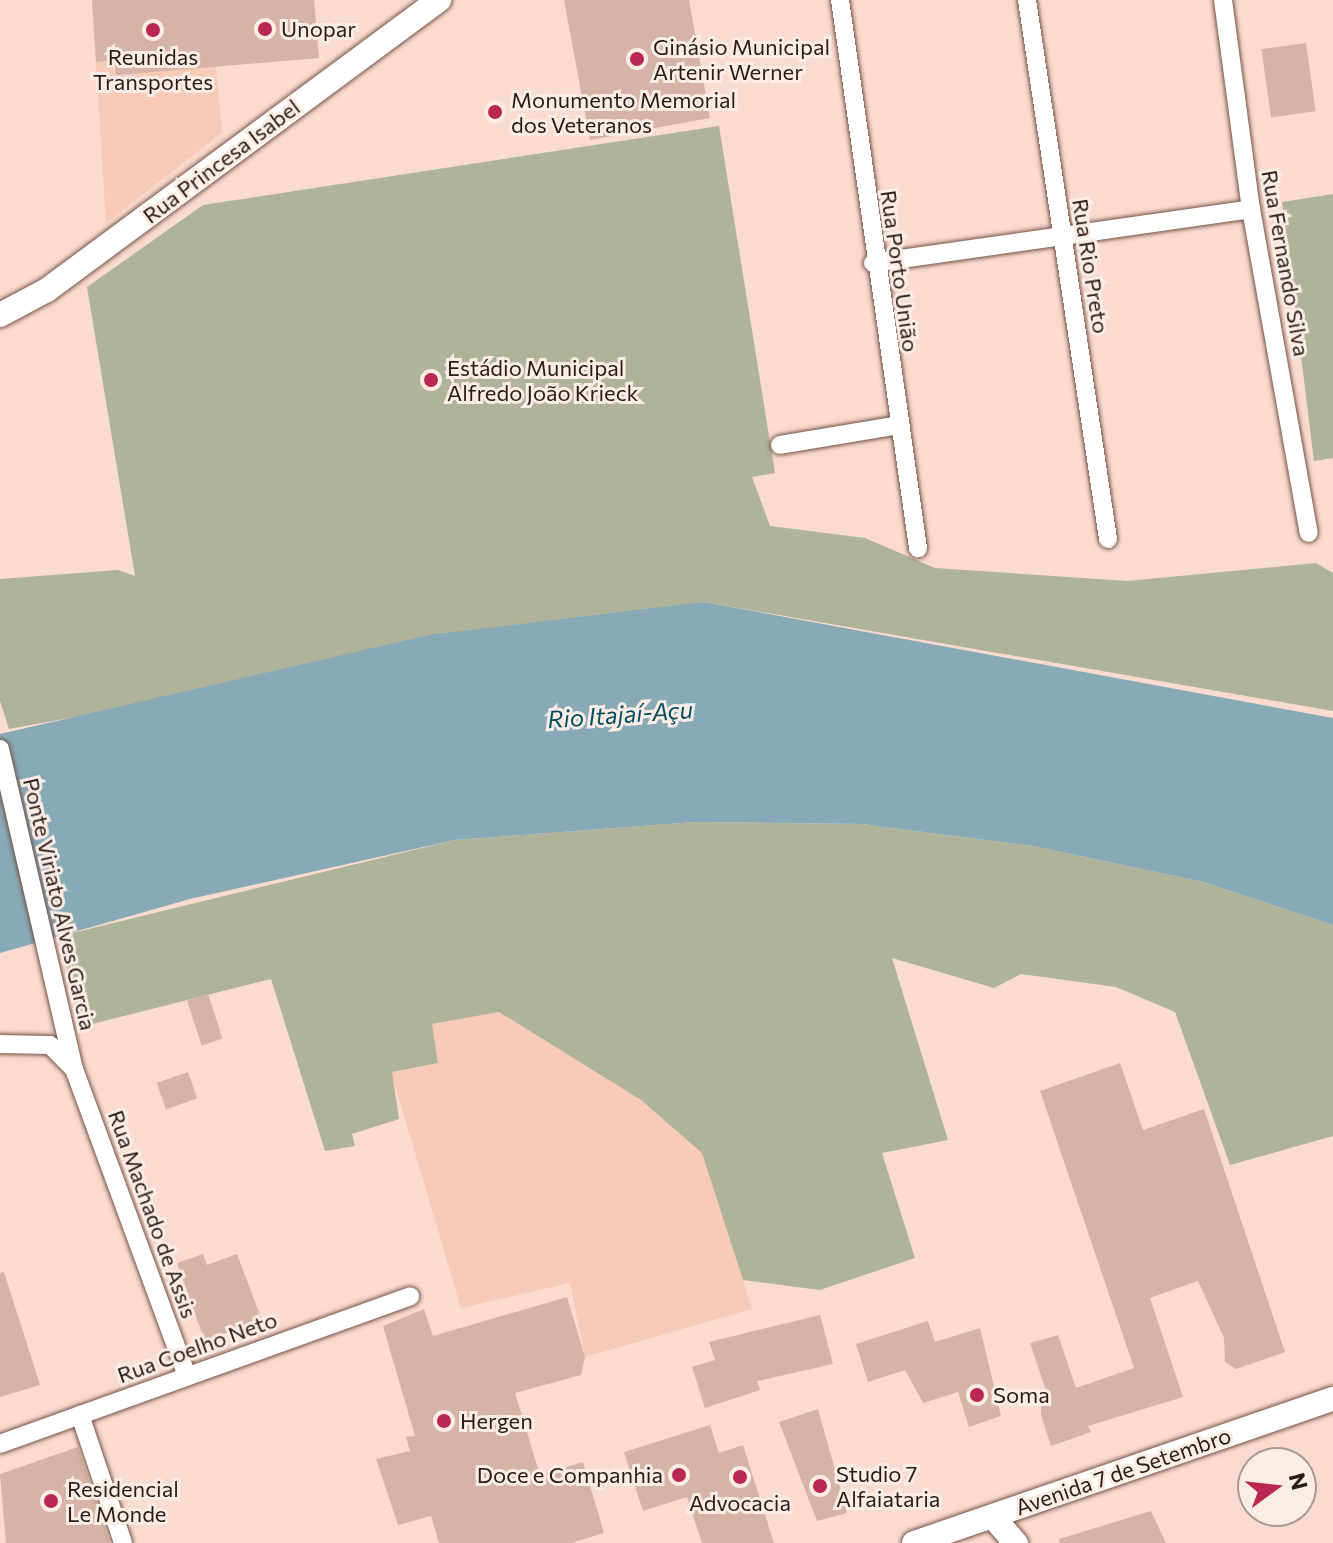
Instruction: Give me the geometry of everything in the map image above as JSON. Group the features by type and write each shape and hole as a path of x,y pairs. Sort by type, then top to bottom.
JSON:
{"street":[{"name":"Rua Princesa Isabel","path":"0,315 47,290 439,0"},
{"name":"Rua Porto União","path":"840,0 873,263 918,548"},
{"name":"Rua Rio Preto","path":"1027,0 1108,539"},
{"name":"Rua Fernando Silva","path":"1223,0 1251,209 1309,533"},
{"path":"873,263 1251,209"},
{"path":"780,445 900,425"},
{"name":"Ponte Viriato Alves Garcia","path":"0,749 74,1069"},
{"path":"0,1044 50,1045 74,1069"},
{"name":"Rua Machado de Assis","path":"74,1069 187,1376"},
{"name":"Rua Coelho Neto","path":"0,1444 410,1296"},
{"name":"Avenida 7 de Setembro","path":"914,1543 1333,1399"},
{"path":"80,1415 123,1543"},
{"path":"993,1517 1016,1543"}],"shaded area":[{"path":"92,0 210,0 222,133 106,223"},
{"path":"499,1012 641,1100 703,1153 752,1309 585,1357 570,1283 461,1308 391,1072 438,1063 432,1024"}],"green space":[{"path":"719,126 775,473 752,477 770,526 865,538 935,568 1127,581 1316,563 1333,573 1333,711 704,602 9,729 0,701 0,579 118,570 135,576 87,287 203,205"},
{"path":"1333,194 1333,458 1314,461 1282,202"},
{"path":"695,822 861,824 1033,846 1203,882 1333,925 1333,1136 1230,1165 1175,1012 1116,987 1021,974 994,988 892,958 948,1140 882,1153 915,1258 820,1290 743,1280 702,1153 641,1100 499,1012 432,1024 438,1063 392,1072 399,1119 352,1134 355,1146 325,1151 271,979 80,1027 60,936 455,840"}],"water":[{"name":"Rio Itajaí-Açu","path":"704,602 1333,718 1333,925 1203,882 1033,846 861,824 695,822 455,840 190,899 0,953 0,734 429,635"}],"building":[{"path":"92,0 314,0 319,58 116,75 115,60 96,62"},
{"name":"Ginásio Municipal Artenir Werner","path":"564,0 689,0 710,118 590,140"},
{"path":"1306,43 1316,111 1271,118 1261,49"},
{"path":"208,994 223,1039 202,1045 187,1001"},
{"path":"1120,1063 1143,1130 1204,1109 1285,1352 1236,1369 1225,1362 1224,1338 1198,1281 1150,1298 1183,1397 1088,1426 1091,1432 1051,1446 1041,1415 1041,1405 1050,1402 1030,1343 1058,1335 1076,1388 1134,1368 1040,1091"},
{"path":"188,1072 197,1098 166,1109 157,1083"},
{"path":"203,1254 207,1265 237,1254 263,1323 204,1339 177,1263"},
{"path":"4,1272 40,1385 0,1397 0,1273"},
{"name":"Hergen","path":"567,1297 585,1357 581,1375 515,1393 540,1475 583,1462 604,1533 571,1543 439,1543 431,1516 398,1525 376,1459 410,1451 406,1437 415,1436 383,1326 424,1309 433,1336"},
{"path":"820,1315 833,1364 757,1381 760,1390 705,1408 692,1367 715,1360 709,1342"},
{"path":"928,1321 935,1342 980,1328 1001,1416 969,1427 958,1392 923,1403 905,1370 868,1382 856,1344"},
{"path":"818,1409 847,1513 817,1521 779,1422"},
{"name":"Doce e Companhia","path":"710,1425 719,1453 743,1445 774,1543 702,1543 687,1497 643,1511 624,1452"},
{"name":"Residencial Le Monde","path":"78,1447 110,1543 6,1543 0,1474"},
{"path":"1151,1511 1166,1543 1060,1543 1059,1539"}],"place":[{"name":"Unopar","path":"265,29"},
{"name":"Reunidas Transportes","path":"153,30"},
{"name":"Ginásio Municipal Artenir Werner","path":"637,59"},
{"name":"Monumento Memorial dos Veteranos","path":"495,112"},
{"name":"Estádio Municipal Alfredo João Krieck","path":"431,380"},
{"name":"Soma","path":"977,1395"},
{"name":"Hergen","path":"444,1421"},
{"name":"Doce e Companhia","path":"679,1475"},
{"name":"Advocacia","path":"740,1477"},
{"name":"Studio 7 Alfaiataria","path":"820,1486"},
{"name":"Residencial Le Monde","path":"51,1501"}]}
